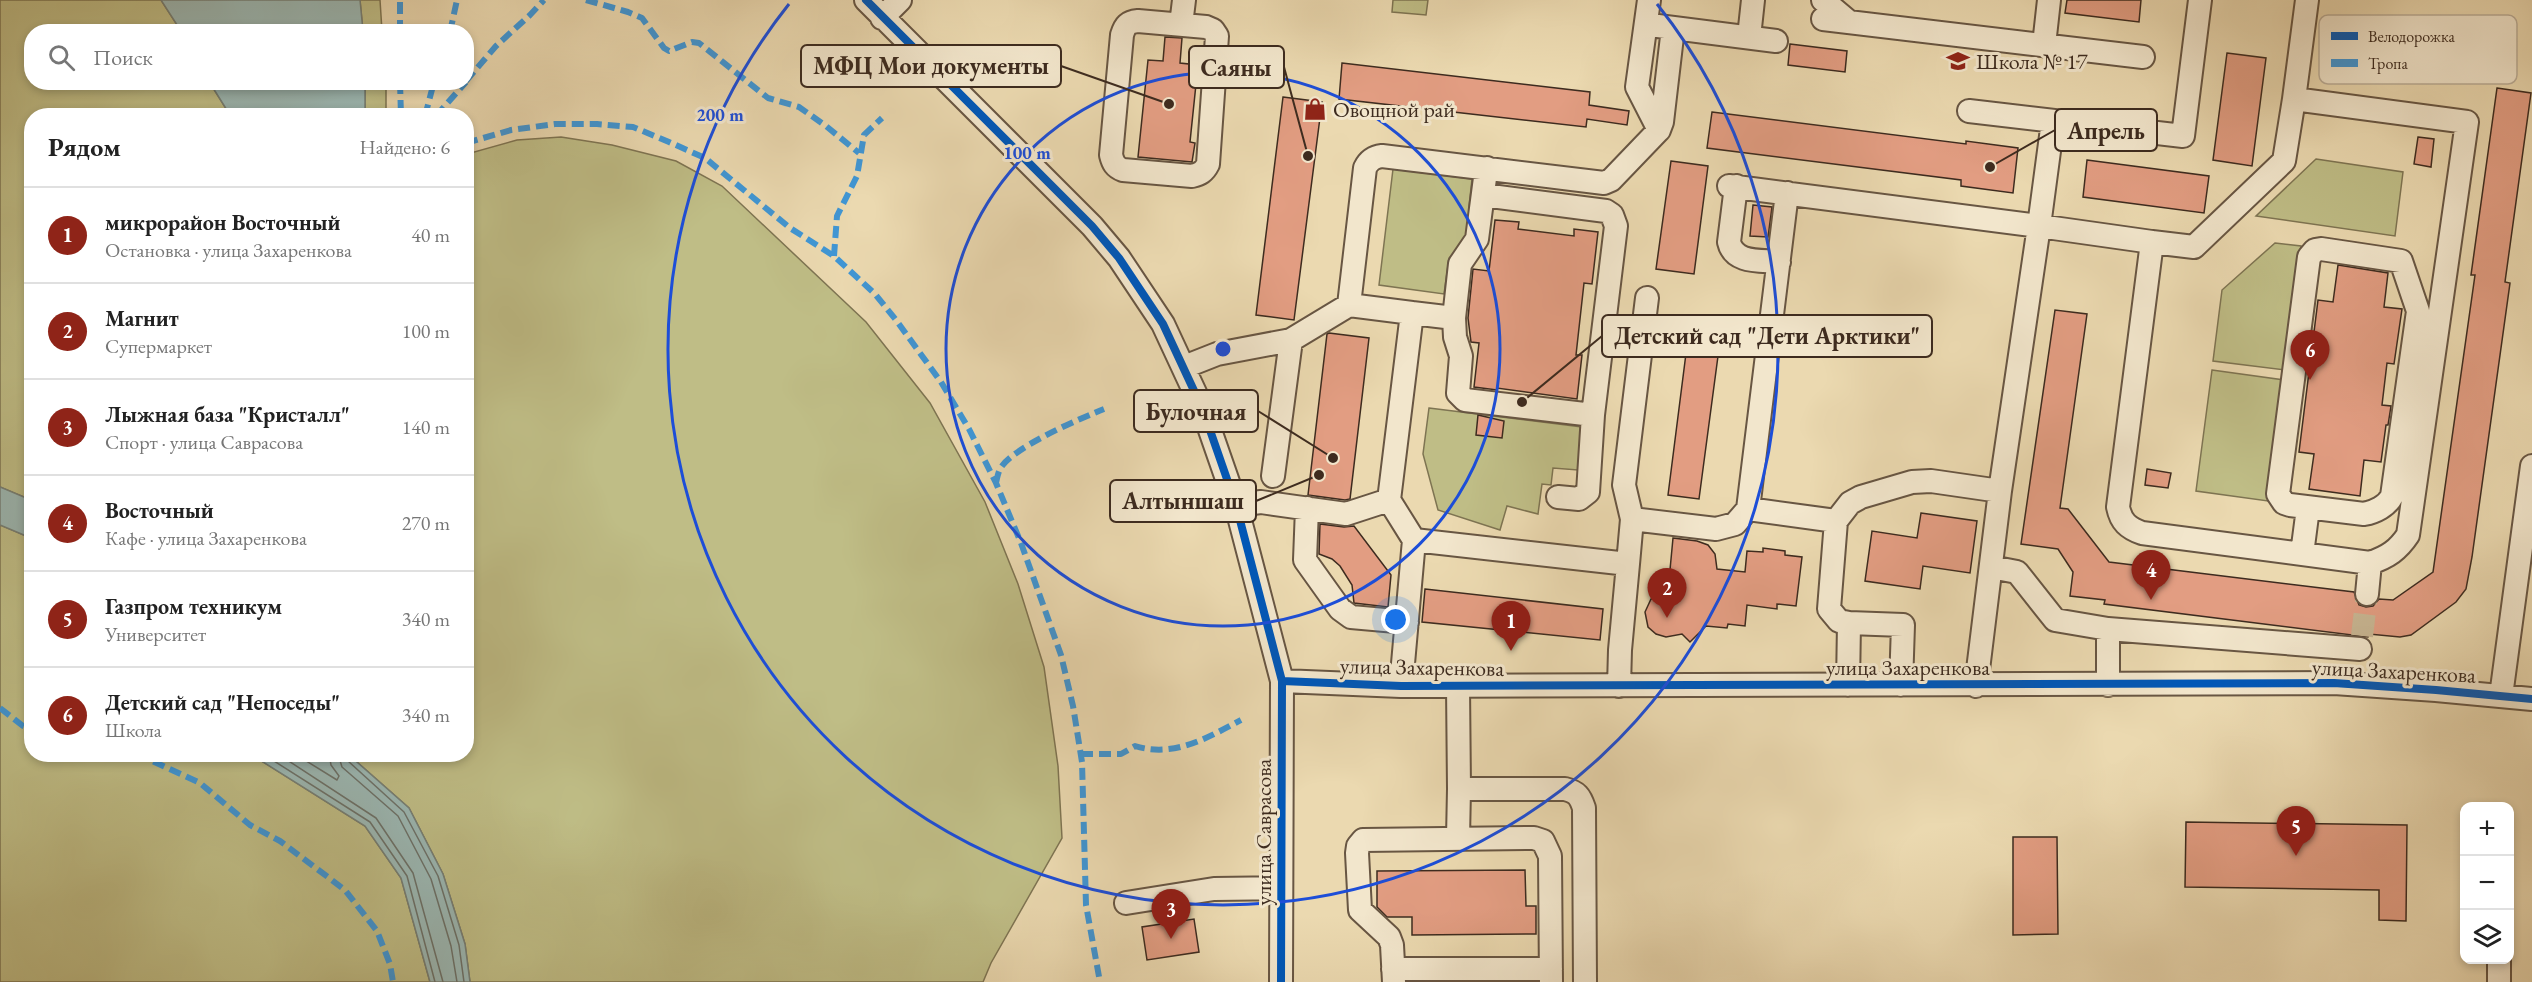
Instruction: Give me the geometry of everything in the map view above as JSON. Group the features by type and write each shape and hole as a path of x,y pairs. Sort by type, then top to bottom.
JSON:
{"street":[{"name":"улица Саврасова","path":"866,0 1092,226 1119,258 1163,324 1184,367 1236,505 1282,681 1281,982"},
{"path":"882,18 900,0"},
{"path":"1181,25 1184,0"},
{"path":"1649,0 1637,87 1659,130"},
{"path":"1749,37 1753,0"},
{"path":"2044,45 2049,0"},
{"path":"1969,111 2182,136 2200,0"},
{"path":"1779,262 1740,257 1731,250 1729,242 1732,186 2194,247 2284,161 2307,0"},
{"path":"1823,10 1849,22 2143,57"},
{"path":"1138,21 1181,25 1206,27 1213,30 1217,36 1209,153 1204,171 1192,176 1117,167 1111,155 1124,27 1131,22 1138,21"},
{"path":"1646,24 1776,40"},
{"path":"1349,305 1365,168 1368,162 1382,156 1604,183 1611,180 1659,130 1662,122 1673,28"},
{"path":"2152,242 2118,507 2120,518 2129,528 2142,533 2370,563 2385,558 2399,549 2408,535 2417,395 2418,311 2404,264 2397,259 2315,250 2309,257 2278,494 2284,503 2308,508 2364,514 2373,512 2389,502 2417,395 2467,122 2294,99"},
{"path":"1976,686 2000,491 2053,121"},
{"path":"1487,168 1478,240 1461,264 1454,318 1455,337 1461,356 1457,388 1461,398 1593,415"},
{"path":"1632,519 1716,529 1735,524 1748,509 1787,193"},
{"path":"1483,195 1606,211 1612,215 1616,226 1593,415 1588,492 1580,499 1558,497"},
{"path":"1619,686 1632,519 1624,485 1647,298"},
{"path":"1184,367 1217,354 1291,340 1349,305 1454,318"},
{"path":"1401,686 1414,540 1389,500 1412,313"},
{"path":"1273,476 1291,340"},
{"path":"1602,346 1641,351"},
{"path":"2501,696 2532,466"},
{"path":"1901,685 1903,625 1839,621 1829,609 1836,521 1850,504 1861,497 1912,482 1931,481 2000,491"},
{"path":"1236,505 1262,502 1346,514 1389,500"},
{"path":"1307,508 1305,560 1340,609 1351,616 1407,622"},
{"path":"2302,554 2308,508"},
{"path":"1748,509 1836,521"},
{"path":"1414,540 1628,564"},
{"path":"2367,594 2370,563"},
{"path":"1990,567 2017,572 2055,620 2108,629 2361,643 2358,684"},
{"path":"1848,685 1849,623"},
{"path":"2108,629 2108,685"},
{"name":"улица Захаренкова","path":"1282,681 1401,686 2358,684 2532,699"},
{"path":"1458,686 1458,838"},
{"path":"1459,789 1565,789 1574,791 1581,798 1584,808 1585,982"},
{"path":"1371,838 1534,838 1543,841 1550,856 1551,976 1394,975 1392,945 1389,937 1360,910 1358,846 1363,840 1371,838"},
{"path":"1126,903 1214,889 1281,888"},
{"path":"2499,964 2499,982"}],"shaded area":[{"path":"0,0 161,0 176,24 24,24 24,90 214,90 226,108 24,108 24,497 0,487"},
{"path":"360,0 380,0 382,24 362,24"},
{"path":"1393,0 1428,0 1426,15 1392,12"},
{"path":"365,90 386,90 386,108 365,108"},
{"path":"561,137 612,145 676,161 722,186 866,322 930,403 985,502 1018,584 1044,667 1058,766 1062,838 991,963 983,982 470,982 465,944 443,874 409,808 357,762 474,762 474,152 517,140"},
{"path":"2316,159 2403,172 2395,236 2256,216"},
{"path":"1393,169 1472,179 1469,207 1475,208 1472,236 1449,258 1444,294 1379,285"},
{"path":"2275,243 2301,246 2285,370 2213,361 2222,290"},
{"path":"2212,370 2284,380 2268,501 2196,491"},
{"path":"1429,408 1582,427 1578,470 1553,468 1551,485 1542,484 1538,514 1507,506 1500,530 1438,510 1423,454"},
{"path":"0,525 24,535 24,762 263,762 365,826 401,878 430,982 0,982"}],"water":[{"path":"161,0 360,0 362,24 176,24"},
{"path":"214,90 365,90 365,108 226,108"},
{"path":"0,487 24,497 24,535 0,525"},
{"path":"263,762 357,762 409,808 443,874 465,944 470,982 430,982 401,878 365,826"}],"building":[{"path":"2067,0 2141,0 2139,22 2065,13"},
{"path":"1165,37 1182,38 1180,63 1198,65 1190,142 1195,143 1192,162 1138,157 1148,60 1163,61"},
{"path":"1790,44 1847,51 1845,72 1788,65"},
{"path":"2227,53 2266,58 2252,166 2213,160"},
{"path":"1342,63 1590,92 1589,105 1629,111 1627,125 1587,119 1586,127 1339,99"},
{"path":"2497,88 2531,93 2505,282 2510,283 2472,557 2466,589 2456,602 2411,635 2400,637 2369,634 2368,637 2104,604 2105,600 2070,596 2073,572 2058,549 2021,544 2055,310 2087,314 2060,508 2068,509 2109,562 2354,592 2359,605 2366,607 2373,606 2379,599 2393,600 2433,572 2475,275 2471,275"},
{"path":"1283,97 1322,102 1294,320 1256,315"},
{"path":"1712,112 1966,144 1966,141 2018,148 2013,193 1961,186 1961,180 1707,148"},
{"path":"2418,137 2434,139 2431,167 2414,164"},
{"path":"2087,160 2209,176 2204,213 2083,197"},
{"path":"1671,161 1708,166 1694,274 1656,269"},
{"path":"1753,205 1772,207 1768,237 1750,236"},
{"path":"1495,220 1519,222 1518,229 1574,236 1574,229 1598,232 1592,284 1584,283 1576,355 1582,355 1577,399 1474,387 1479,343 1471,342 1468,318 1473,269 1489,271"},
{"path":"2338,265 2388,273 2384,307 2402,309 2394,364 2387,363 2382,405 2391,406 2381,462 2364,460 2360,496 2309,489 2314,454 2299,452 2318,300 2333,302"},
{"path":"1690,322 1722,326 1699,499 1668,495"},
{"path":"1327,334 1369,338 1350,499 1345,500 1308,495"},
{"path":"1478,415 1504,421 1502,438 1476,435"},
{"path":"2147,469 2171,473 2168,488 2145,485"},
{"path":"1921,513 1977,521 1970,573 1923,566 1920,589 1865,581 1872,531 1917,538"},
{"path":"1320,524 1354,526 1391,575 1388,607 1354,603 1352,585 1340,566 1332,559 1319,554"},
{"path":"1673,538 1708,545 1715,554 1717,569 1745,572 1747,551 1763,552 1763,548 1785,551 1785,555 1802,557 1796,606 1777,604 1777,609 1747,605 1745,626 1728,624 1727,628 1706,626 1690,642 1682,634 1666,637 1656,634 1648,627 1645,612 1651,599 1668,591"},
{"path":"1425,589 1603,609 1600,640 1422,622"},
{"path":"2186,822 2407,825 2406,921 2379,920 2379,890 2185,887"},
{"path":"2013,837 2057,837 2058,934 2013,935"},
{"path":"1525,870 1526,906 1536,906 1536,934 1412,935 1412,917 1387,917 1377,907 1377,871"},
{"path":"1194,919 1199,952 1147,960 1142,927"}],"tunnel":[{"path":"2362,636 2367,594"}],"marked path":[{"path":"400,0 400,24"},
{"path":"452,24 457,0"},
{"path":"474,72 496,46 544,0"},
{"path":"586,0 642,18 664,48 669,51 692,42 699,43 768,98 799,107 859,153"},
{"path":"400,90 401,108"},
{"path":"427,108 432,90"},
{"path":"443,108 459,90"},
{"path":"834,256 837,216 857,176 864,135 882,118"},
{"path":"474,141 511,130 555,124 597,124 633,127 669,142 705,158 790,228 834,256 875,294 896,320 941,382 969,429 996,483 1021,543 1061,655 1073,706 1082,762 1086,905 1100,982"},
{"path":"996,483 1000,469 1018,452 1048,434 1104,409"},
{"path":"0,708 24,726"},
{"path":"1081,754 1121,754 1135,746 1163,750 1177,748 1203,739 1241,720"},
{"path":"154,762 200,783 250,825 280,841 345,890 377,931 390,964 393,982"}],"cycle path":[{"path":"866,0 1092,226 1119,258 1163,324 1203,410 1236,505 1282,681 1281,982"},
{"path":"1282,681 1401,686 2334,683 2532,699"}],"place":[{"name":"Школа № 17","path":"1958,61"},
{"name":"МФЦ Мои документы","path":"1169,104"},
{"name":"Овощной рай","path":"1315,109"},
{"name":"Саяны","path":"1308,156"},
{"name":"Апрель","path":"1990,167"},
{"name":"Детский сад \"Непоседы\"","path":"2310,380"},
{"name":"Детский сад \"Дети Арктики\"","path":"1522,402"},
{"name":"Булочная","path":"1333,458"},
{"name":"Алтыншаш","path":"1319,475"},
{"name":"Восточный","path":"2151,600"},
{"name":"Магнит","path":"1667,618"},
{"name":"микрорайон Восточный","path":"1511,651"},
{"name":"Газпром техникум","path":"2296,856"},
{"name":"Лыжная база \"Кристалл\"","path":"1171,939"}]}
